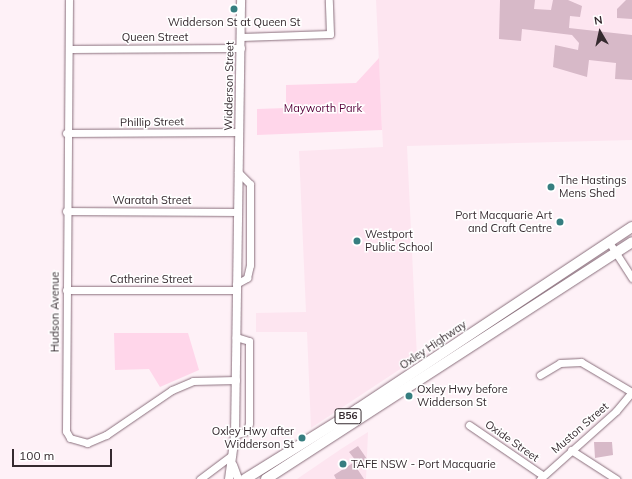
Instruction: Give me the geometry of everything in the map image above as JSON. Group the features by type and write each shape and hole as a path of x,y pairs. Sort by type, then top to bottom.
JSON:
{"main road":[{"name":"Oxley Highway","path":"246,479 358,409 632,227"},
{"name":"Oxley Highway","path":"266,479 632,242"}],"street":[{"name":"Hudson Avenue","path":"69,0 66,133 65,422 70,438 77,443 106,435 172,390 193,381 236,380"},
{"name":"Widderson Street","path":"229,479 235,435 241,0"},
{"path":"241,37 330,34 329,0"},
{"name":"Queen Street","path":"69,49 241,48"},
{"name":"Phillip Street","path":"66,133 238,132"},
{"path":"236,287 247,278 250,265 250,184 238,172"},
{"name":"Waratah Street","path":"66,211 237,212"},
{"path":"609,242 632,278"},
{"name":"Catherine Street","path":"66,290 236,287"},
{"path":"235,435 247,431 249,423 249,341 236,337"},
{"path":"540,375 560,363 580,362 632,392"},
{"name":"Muston Street","path":"541,477 616,411 632,392"},
{"name":"Oxide Street","path":"469,425 541,477"},
{"path":"571,450 616,479"},
{"name":"Widderson Street","path":"232,460 238,479"},
{"path":"200,479 232,460"}],"shaded area":[{"path":"376,0 632,0 632,140 407,146 417,358 311,428 307,332 256,332 256,313 306,312 299,151 383,147"},
{"name":"TAFE NSW - Port Macquarie","path":"368,432 366,479 297,479 341,449"}],"green space":[{"name":"Mayworth Park","path":"379,58 382,130 257,135 257,109 286,108 286,85 356,83"},
{"path":"114,333 188,333 199,370 160,387 149,369 115,370"}],"building":[{"path":"500,0 535,0 534,9 551,10 553,0 568,0 582,6 580,17 570,16 569,28 632,35 632,80 615,79 616,63 589,60 587,77 553,67 555,45 578,50 579,43 572,35 522,29 521,41 499,39"},
{"path":"626,0 632,0 632,19 617,18 617,9"},
{"path":"594,442 612,442 613,455 595,458"},
{"path":"358,446 367,459 356,467 364,479 336,479 334,475 356,461 349,452"}],"place":[{"name":"Widderson St at Queen St","path":"234,9"},
{"name":"The Hastings Mens Shed","path":"551,187"},
{"name":"Port Macquarie Art and Craft Centre","path":"560,222"},
{"name":"Westport Public School","path":"357,241"},
{"name":"Oxley Hwy before Widderson St","path":"409,396"},
{"name":"Oxley Hwy after Widderson St","path":"302,438"},
{"name":"TAFE NSW - Port Macquarie","path":"343,464"}]}
